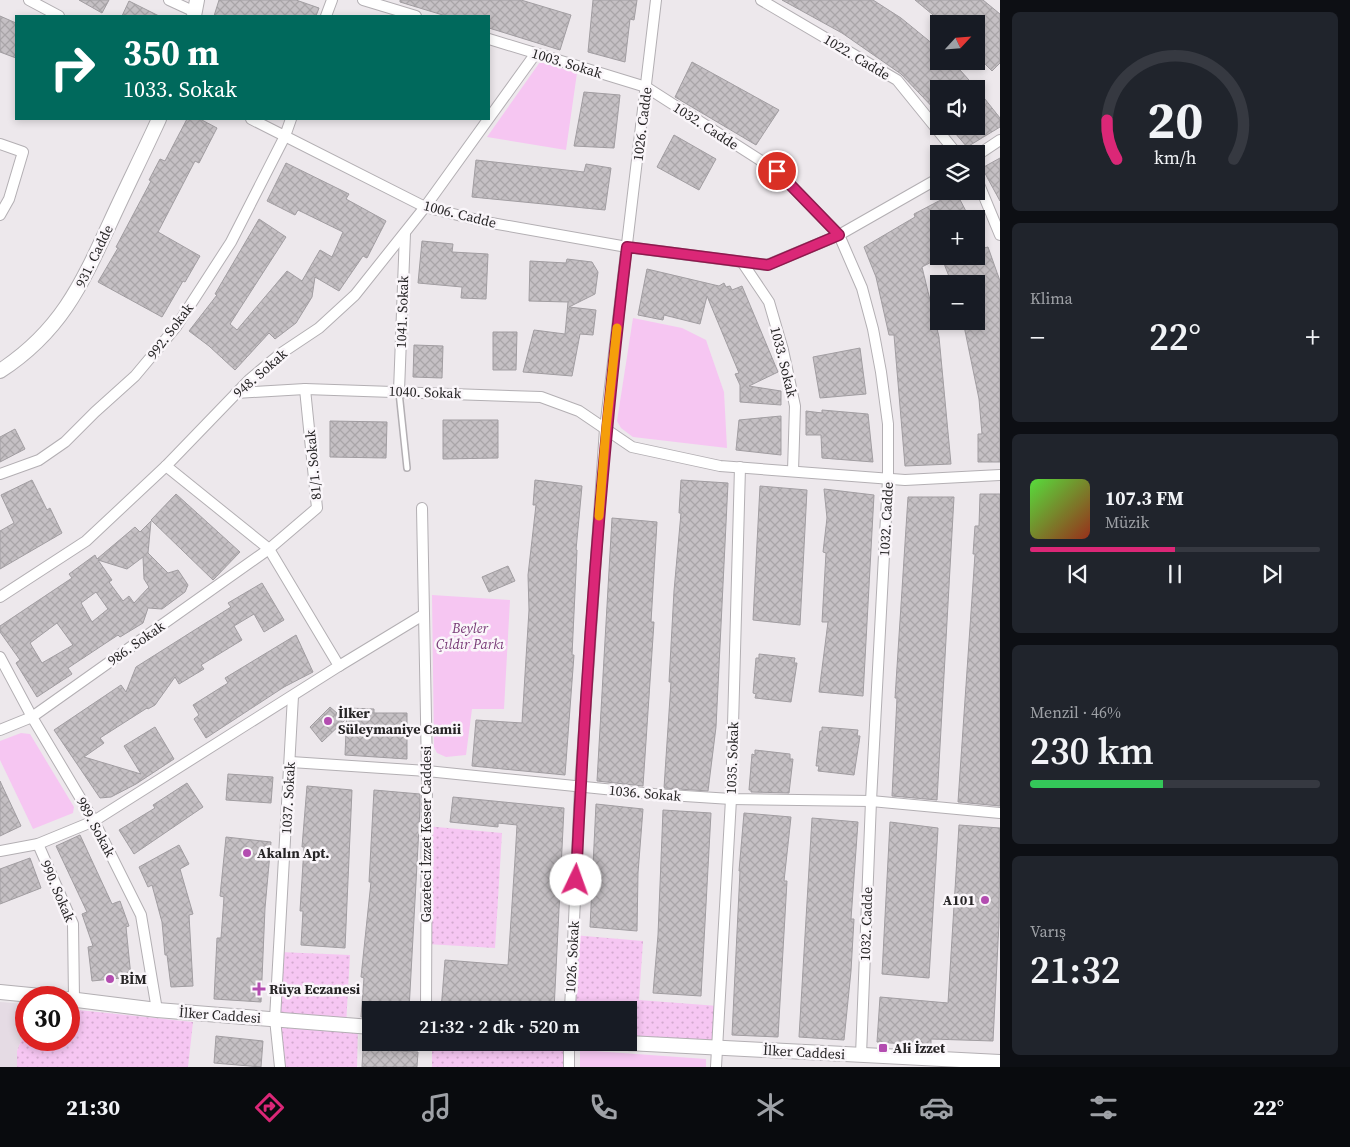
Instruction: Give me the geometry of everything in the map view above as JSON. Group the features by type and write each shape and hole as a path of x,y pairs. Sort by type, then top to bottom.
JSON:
{"main road":[{"name":"931. Cadde","path":"0,371 39,341 65,312 82,285 159,120"},
{"name":"İlker Caddesi","path":"0,992 15,994"},
{"name":"İlker Caddesi","path":"80,1000 158,1010 362,1026"},
{"name":"İlker Caddesi","path":"637,1044 861,1055 926,1062 1000,1062"}],"street":[{"path":"29,0 57,15"},
{"path":"169,0 195,10"},
{"path":"326,15 332,0"},
{"path":"363,0 413,15"},
{"name":"1026. Cadde","path":"627,247 656,0"},
{"name":"1022. Cadde","path":"762,0 897,80 950,145"},
{"name":"1003. Sokak","path":"490,39 646,87"},
{"name":"948. Sokak","path":"490,117 536,53"},
{"name":"1032. Cadde","path":"646,87 777,171 839,235 862,288 874,329 888,424 888,479 871,801 861,1055"},
{"name":"1006. Cadde","path":"253,120 425,207 486,222 627,247"},
{"name":"992. Sokak","path":"0,474 40,460 65,442 135,376 176,327 231,242 285,136 291,120"},
{"name":"948. Sokak","path":"0,597 86,541 166,466 236,393 280,354 319,328 355,295 425,207 488,120"},
{"path":"985,150 1000,140"},
{"path":"0,144 23,152 9,199 0,215"},
{"path":"627,247 768,265 839,235 930,183"},
{"path":"985,199 1000,235"},
{"name":"1041. Sokak","path":"399,391 405,232"},
{"name":"1026. Sokak","path":"570,1001 580,787 606,428 627,247"},
{"name":"1033. Sokak","path":"742,262 769,302 783,350 795,406 793,472"},
{"name":"1040. Sokak","path":"236,393 305,389 541,397 578,411 632,447 720,466 904,480 1000,475"},
{"name":"81/1. Sokak","path":"269,550 317,508 305,389"},
{"path":"166,466 269,550 339,666"},
{"name":"1035. Sokak","path":"716,1067 731,799 740,467"},
{"name":"Gazeteci İzzet Keser Caddesi","path":"422,508 427,771 426,1001"},
{"name":"986. Sokak","path":"0,730 32,717 269,550"},
{"path":"0,851 38,844 94,821 423,615"},
{"name":"989. Sokak","path":"0,657 32,717 94,821 141,915 158,1010"},
{"name":"1037. Sokak","path":"280,1067 275,1019 291,762 293,696"},
{"name":"1036. Sokak","path":"291,762 427,771 580,787 731,799 871,801 1000,812"},
{"name":"990. Sokak","path":"38,844 73,924 69,986"},
{"path":"568,1051 569,1067"}],"lane":[{"path":"399,391 408,468"}],"shaded area":[{"path":"0,1002 15,1003 17,1067 0,1067"}],"green space":[{"path":"540,62 577,73 566,150 487,137"},
{"path":"633,318 682,328 706,340 724,392 727,448 633,437 621,428 617,421"},
{"name":"Beyler Çıldır Parkı","path":"432,595 510,600 504,709 472,709 466,755 446,757 437,753 434,747"},
{"path":"21,733 30,734 74,807 73,813 33,829 0,760 0,741"},
{"path":"426,826 502,833 495,948 426,944"},
{"path":"573,935 643,941 639,1000 718,1006 716,1048 637,1043 637,1001 570,1001"},
{"path":"279,952 350,955 346,1025 358,1026 357,1067 280,1067"},
{"path":"80,1010 193,1022 188,1067 17,1067 17,1051 80,1051"},
{"path":"432,1051 569,1051 569,1067 432,1067"},
{"path":"580,1051 706,1059 706,1067 580,1067"}],"building":[{"path":"79,0 109,0 102,13"},
{"path":"219,0 296,0 319,8 316,15 214,15"},
{"path":"400,0 521,0 571,15 560,50 490,28 490,15 443,15 400,2"},
{"path":"593,0 637,0 634,20 630,19 625,62 588,52"},
{"path":"782,0 873,0 901,18 930,42 930,70 960,70 969,80 930,80 930,105 901,74 842,33"},
{"path":"915,0 983,0 1000,14 1000,63 992,71 985,64 985,15 933,15"},
{"path":"129,1 157,15 122,15"},
{"path":"0,16 15,23 15,58 0,52"},
{"path":"692,62 779,110 756,145 675,97"},
{"path":"584,92 620,95 614,148 574,146"},
{"path":"985,99 1000,118 1000,127 970,145 965,145 957,135 985,135"},
{"path":"186,120 202,120 217,128 199,163 195,161 158,232 200,256 162,317 98,282 118,248 116,247 151,181 149,180 160,159 165,161"},
{"path":"674,135 716,159 699,190 657,167"},
{"path":"1000,158 1000,201 985,174 985,166"},
{"path":"476,160 584,172 586,164 611,168 605,210 472,197"},
{"path":"286,163 349,194 346,199 386,221 367,258 363,256 339,291 315,277 312,297 296,323 275,339 269,333 235,370 189,331 217,295 215,294 259,219 286,237 230,324 237,330 287,271 302,281 320,250 332,257 343,232 298,210 295,215 267,201"},
{"path":"941,200 960,200 965,210 930,210 930,263 922,267 930,300 930,330 937,330 939,337 951,464 905,466 894,335 889,335 876,277 864,247 915,217 914,214"},
{"path":"422,241 453,244 452,252 488,254 486,299 461,298 462,287 418,283"},
{"path":"988,247 1000,281 1000,462 978,462 978,434 982,434 979,399 965,330 985,330 985,275 948,275 945,265 985,265 985,248"},
{"path":"567,259 592,262 598,272 595,294 569,307 596,310 593,335 580,334 572,376 523,372 534,330 565,334 568,302 529,301 530,261 566,263"},
{"path":"647,269 719,286 724,283 726,287 730,286 732,290 742,286 778,372 749,386 781,391 781,405 740,402 740,385 735,374 739,373 707,296 700,324 664,315 663,320 638,315"},
{"path":"493,332 517,332 516,370 493,370"},
{"path":"414,345 443,346 442,378 413,377"},
{"path":"860,348 866,394 820,398 813,357"},
{"path":"822,410 868,414 873,462 822,458 821,435 806,435 806,411 822,413"},
{"path":"781,416 781,455 736,450 739,420"},
{"path":"443,420 498,420 498,458 443,459"},
{"path":"330,421 387,422 386,458 330,457"},
{"path":"15,429 25,449 0,462 0,437"},
{"path":"32,480 47,510 50,508 62,533 0,569 0,531 14,523 1,495"},
{"path":"535,480 582,486 576,550 572,655 574,655 565,775 472,766 476,720 522,723 529,610 528,575 536,505 533,505"},
{"path":"681,480 728,483 716,727 708,791 664,788 671,682 669,682 674,591 681,513 679,513"},
{"path":"760,486 807,490 800,625 753,620"},
{"path":"824,489 874,495 863,696 819,692 828,622 822,622 826,553 823,552 827,518"},
{"path":"176,494 240,552 213,580 151,520"},
{"path":"980,494 1000,494 1000,806 958,802 975,554 973,554 975,526 979,526"},
{"path":"908,497 954,497 937,800 892,796 897,698 895,698"},
{"path":"612,518 657,522 651,622 654,622 643,786 597,781"},
{"path":"151,521 148,553 168,573 178,570 188,585 185,592 162,609 148,608 143,623 120,637 118,635 68,668 72,674 37,697 16,663 20,660 0,632 0,626 72,578 69,574 95,555 97,559 135,527 140,532","holes":["143,557 144,579 149,587 134,603 129,596 123,601 109,582 112,580 98,560 127,569","96,592 108,609 92,622 81,603","57,623 73,645 42,663 30,643"]},
{"path":"508,566 515,581 489,592 482,577"},
{"path":"262,583 284,620 264,632 254,614 234,626 242,640 201,665 204,669 179,684 175,677 155,705 147,708 100,738 104,743 84,757 141,774 124,746 155,727 174,759 136,784 111,797 100,798 54,730 121,685 126,692 136,667 231,607 228,603"},
{"path":"296,635 313,672 284,687 206,738 194,719 199,715 193,705 228,683 225,678"},
{"path":"759,654 795,658 794,663 797,663 791,702 755,698 756,694 753,693 756,658 759,658"},
{"name":"İlker Süleymaniye Camii","path":"330,707 345,720 322,742 310,727"},
{"path":"347,708 374,709 374,713 407,713 407,759 345,755"},
{"path":"822,727 858,730 857,736 860,736 854,775 818,771 819,766 816,766"},
{"path":"755,750 790,754 790,759 793,759 789,793 751,792 749,790 752,754 755,755"},
{"path":"228,774 273,777 271,803 226,800"},
{"path":"0,781 21,826 0,836"},
{"path":"187,783 203,807 134,854 119,830 155,808 153,805"},
{"path":"307,786 352,790 345,948 301,945 303,911 300,911 304,847 302,847"},
{"path":"374,790 420,794 409,1001 362,1001 364,978 361,977 371,882 369,882"},
{"path":"453,797 564,808 554,1001 442,1001 445,960 508,965 517,825 498,823 498,827 450,822"},
{"path":"596,804 643,809 638,873 637,931 590,927"},
{"path":"663,810 711,813 701,996 653,993 658,935"},
{"path":"744,813 791,817 784,881 787,881 778,1037 732,1035 739,871"},
{"path":"812,818 858,822 851,919 854,919 851,971 844,1040 799,1037"},
{"path":"890,822 938,828 929,978 882,974"},
{"path":"959,825 1000,828 999,923 993,1041 931,1039 931,1046 877,1042 880,997 948,1003"},
{"path":"80,835 112,904 120,901 129,926 126,927 131,977 92,981 88,947 93,946 82,914 87,912 56,846"},
{"path":"226,837 271,842 265,908 261,1002 214,999 217,938 221,938 224,897 220,896"},
{"path":"179,845 189,864 180,869 193,914 189,915 193,986 171,987 167,955 165,955 162,922 152,885 148,887 139,867"},
{"path":"30,858 41,888 0,904 0,869"},
{"path":"216,1036 263,1041 261,1067 214,1063"},
{"path":"363,1051 418,1052 417,1067 362,1067"}],"slow traffic":[{"path":"599,516 617,328"}],"place":[{"name":"İlker Süleymaniye Camii","path":"328,721"},
{"name":"Akalın Apt.","path":"247,853"},
{"name":"A101","path":"985,900"},
{"name":"BİM","path":"110,979"},
{"name":"Rüya Eczanesi","path":"259,989"},
{"name":"Ali İzzet","path":"883,1048"}],"route":[{"path":"576,880 580,787 606,428 627,247 768,265 839,235 777,171"}]}
